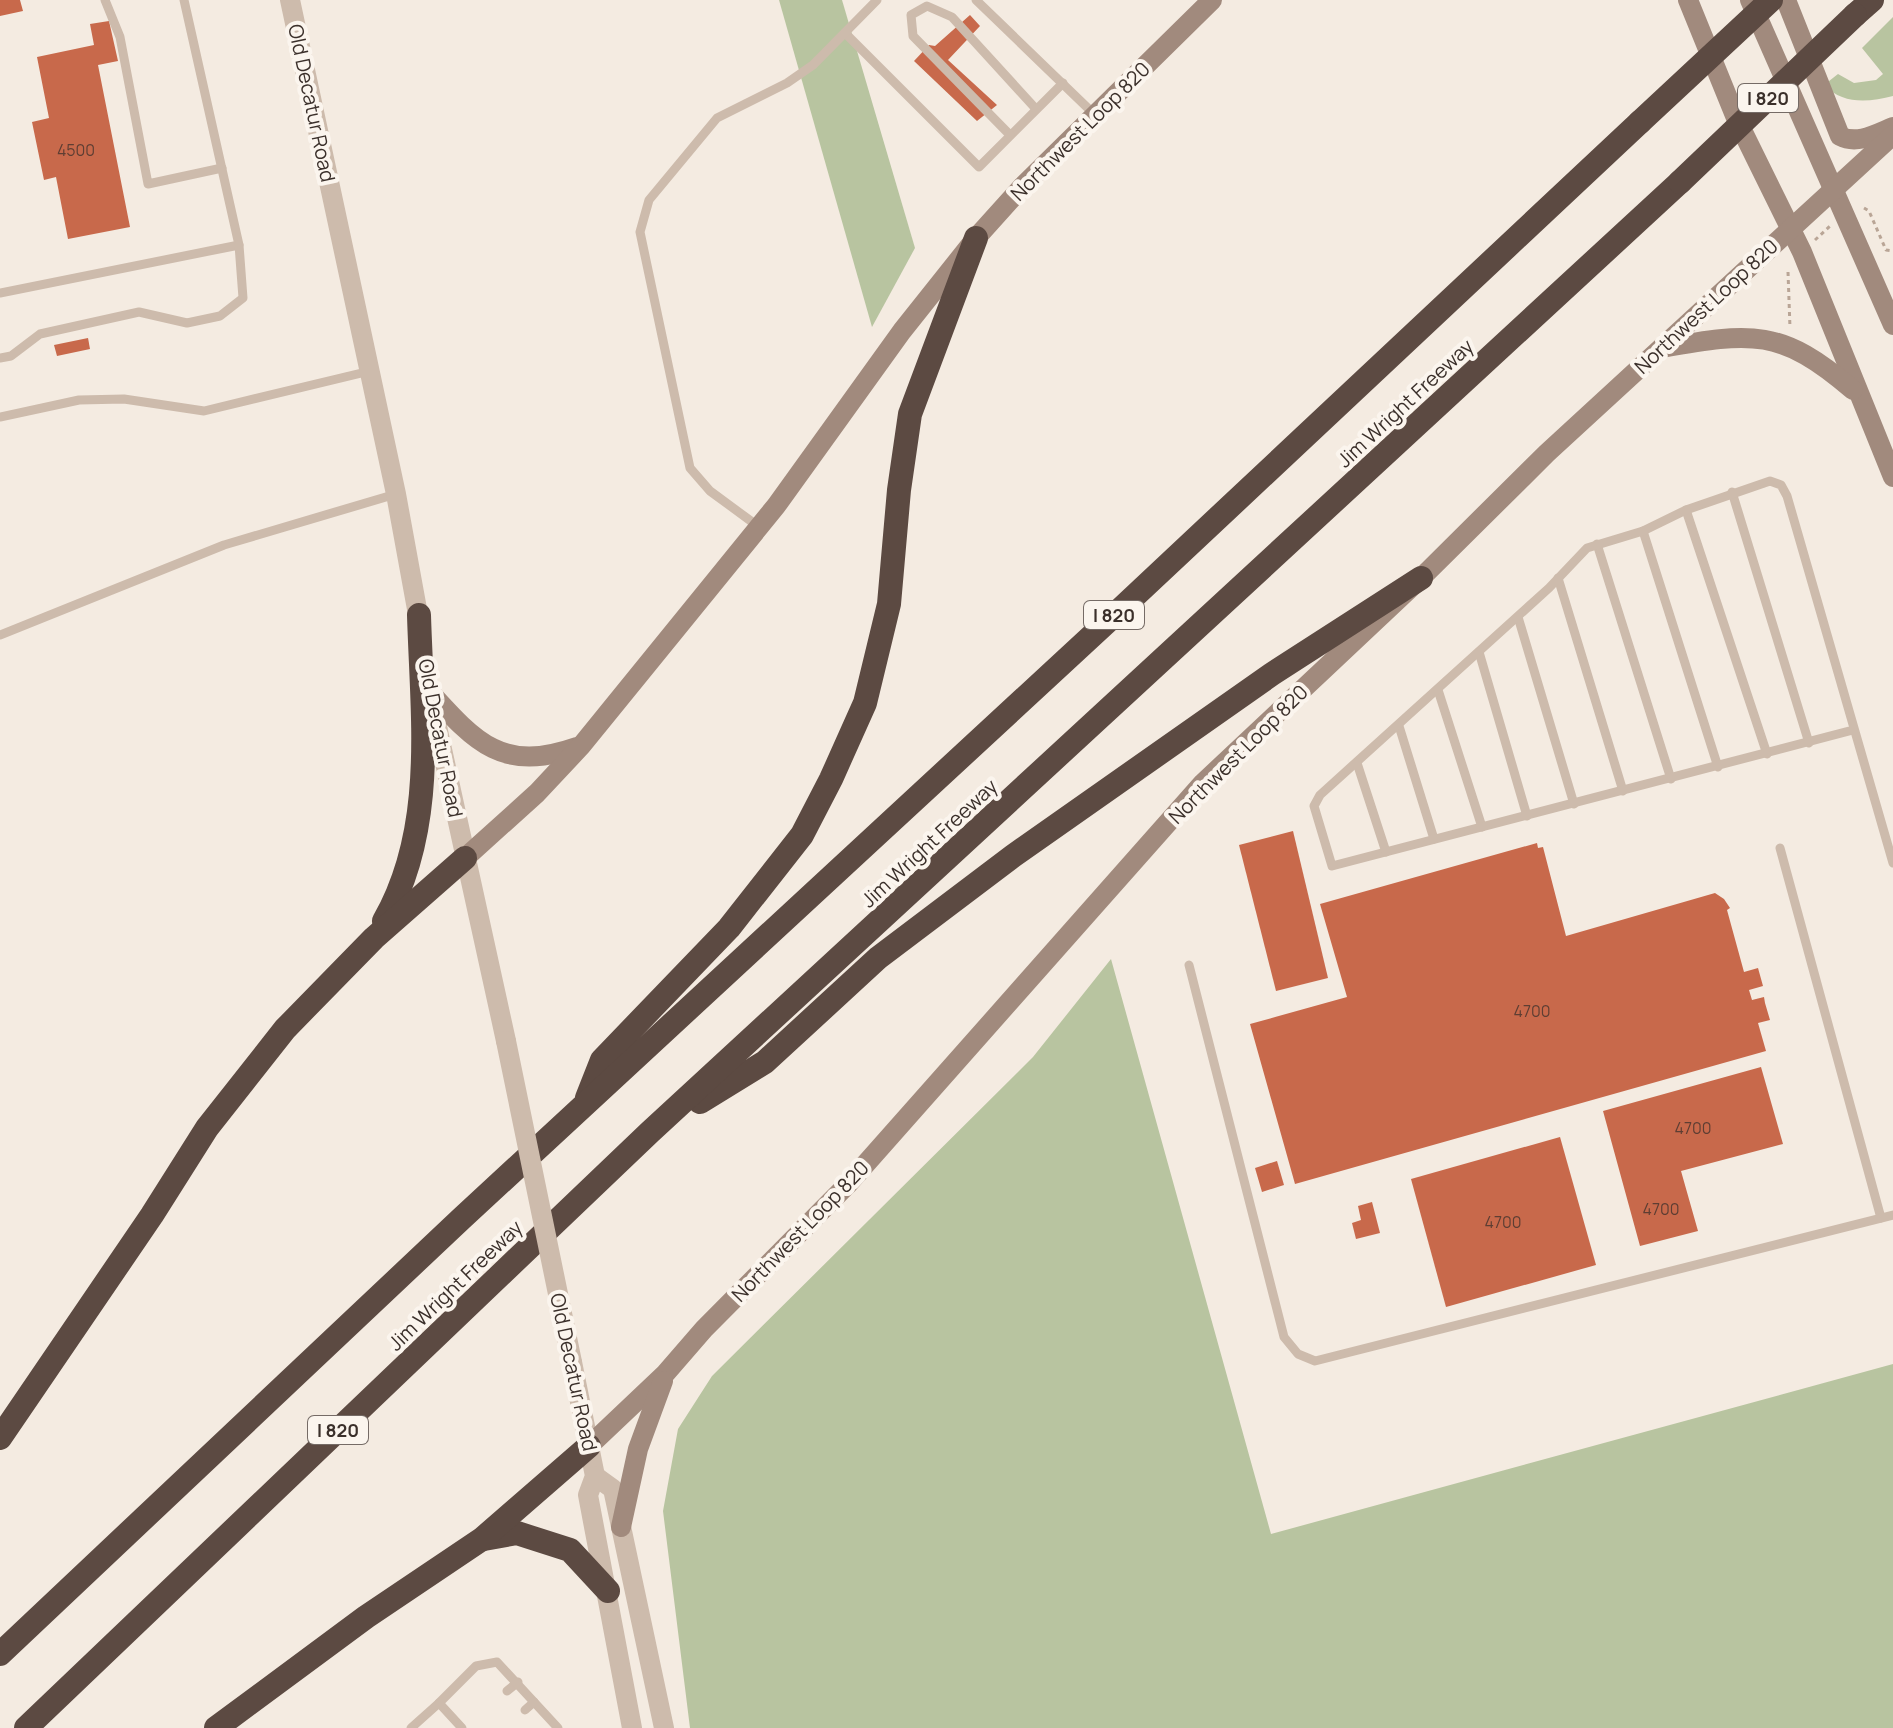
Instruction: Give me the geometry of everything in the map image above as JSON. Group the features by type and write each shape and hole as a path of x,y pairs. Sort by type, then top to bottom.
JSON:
{"highway":[{"name":"Jim Wright Freeway","path":"0,1654 585,1103 1771,0"},
{"name":"Jim Wright Freeway","path":"26,1728 650,1132 1680,182 1864,8"},
{"path":"585,1103 602,1060 729,928 802,835 842,754 865,703 889,604 899,490 910,414 976,238"},
{"path":"650,1132 765,1062 878,958 1026,846 1272,674 1421,578"},
{"path":"374,938 405,879 421,812 419,615"},
{"path":"0,1438 152,1215 207,1128 285,1029 374,938 465,858"},
{"path":"216,1728 366,1617 482,1539 589,1446"},
{"path":"482,1539 517,1533 570,1550 608,1591"}],"main road":[{"name":"Northwest Loop 820","path":"465,858 537,793 581,746 759,527 902,331 976,238 1212,0"},
{"path":"1688,0 1736,118 1791,228 1893,477"},
{"path":"1750,0 1893,325"},
{"path":"1786,0 1840,136 1847,140 1866,138 1893,127"},
{"name":"Northwest Loop 820","path":"589,1446 665,1374 704,1329 847,1185 1203,783 1421,578 1547,453 1893,135"},
{"path":"1662,348 1721,337 1769,340 1799,349 1857,394"},
{"path":"429,691 467,733 496,751 529,759 549,757 581,746"},
{"path":"621,1527 638,1449 665,1374"}],"street":[{"name":"Old Decatur Road","path":"290,0 396,494 419,615 429,691 506,1041 595,1476 588,1495 632,1728"},
{"name":"Old Decatur Road","path":"595,1476 613,1489 664,1728"}],"lane":[{"path":"105,0 120,37 148,184 222,168"},
{"path":"0,358 11,356 40,334 139,312 187,323 220,316 243,298 239,245 184,0"},
{"path":"759,527 710,491 690,468 640,232 649,200 717,118 787,83 813,65 877,0"},
{"path":"976,0 1095,115"},
{"path":"1010,135 913,36 911,15 924,3 952,17 1036,109"},
{"path":"845,33 979,167 1063,83"},
{"path":"0,293 239,245"},
{"path":"0,417 79,400 124,399 204,411 370,371"},
{"path":"1853,730 1332,866 1314,806 1320,795 1518,617 1587,548 1643,531 1686,510 1770,481 1781,485 1787,496 1893,863"},
{"path":"1732,492 1809,743"},
{"path":"0,635 224,545 396,494"},
{"path":"1686,510 1767,754"},
{"path":"1643,531 1718,767"},
{"path":"1597,544 1671,779"},
{"path":"1558,578 1623,791"},
{"path":"1518,617 1574,804"},
{"path":"1479,652 1527,816"},
{"path":"1438,690 1482,827"},
{"path":"1399,726 1434,839"},
{"path":"1357,763 1386,852"},
{"path":"1780,848 1881,1218"},
{"path":"1189,965 1284,1337 1298,1354 1315,1361 1893,1215"},
{"path":"411,1728 476,1666 487,1662 497,1662 518,1682 551,1726"},
{"path":"507,1691 518,1682"},
{"path":"525,1710 534,1702"},
{"path":"439,1703 466,1726"}],"path":[{"path":"1854,204 1869,211 1886,250 1893,251"},
{"path":"1814,241 1830,226"},
{"path":"1788,263 1790,335"}],"green space":[{"path":"779,0 842,0 915,248 872,327"},
{"path":"1893,17 1893,96 1875,100 1848,99 1824,85 1838,74 1854,83 1876,80 1883,74 1862,48"},
{"path":"1111,959 1271,1534 1893,1364 1893,1728 690,1728 663,1511 678,1429 712,1376 1033,1057"}],"building":[{"path":"0,0 20,0 23,11 0,16"},
{"path":"970,15 980,26 948,60 997,105 977,121 914,61 929,45 935,46"},
{"path":"109,21 118,61 98,65 130,227 68,239 56,177 44,180 32,122 49,118 37,57 94,45 90,24"},
{"path":"88,338 90,349 57,356 54,345"},
{"path":"1293,831 1328,978 1276,991 1239,845"},
{"path":"1537,843 1538,848 1543,847 1566,936 1715,893 1724,899 1730,908 1727,910 1744,972 1758,968 1763,986 1749,990 1752,1000 1764,997 1770,1020 1758,1023 1766,1051 1295,1184 1250,1024 1347,997 1320,904"},
{"path":"1761,1067 1783,1144 1681,1171 1698,1231 1640,1246 1603,1111"},
{"path":"1560,1137 1596,1265 1446,1307 1411,1179"},
{"path":"1277,1161 1284,1185 1262,1192 1255,1168"},
{"path":"1372,1202 1380,1233 1356,1239 1352,1223 1361,1220 1358,1206"}]}
